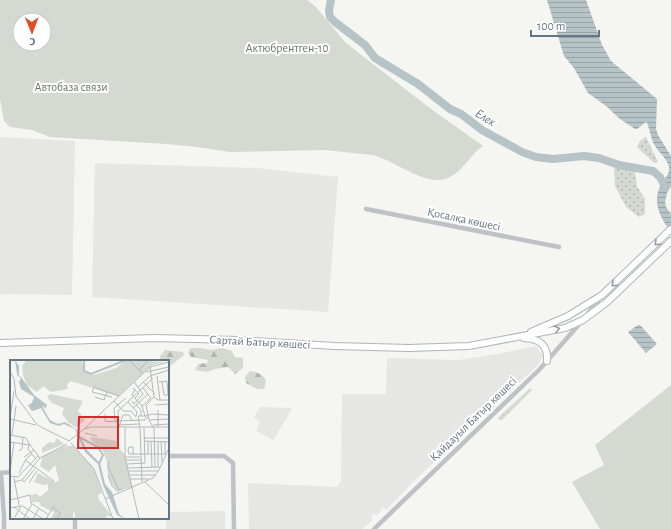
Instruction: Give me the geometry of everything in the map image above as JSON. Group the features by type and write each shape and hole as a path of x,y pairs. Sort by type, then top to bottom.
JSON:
{"highway":[{"path":"518,337 568,316 602,295 671,229"},
{"path":"518,337 565,328 583,320 607,302 671,241"},
{"path":"518,337 536,340 541,343 547,350 547,361"},
{"name":"Сартай Батыр көшесі","path":"0,343 154,338 237,340 334,346 409,348 469,346 518,337"}],"street":[{"name":"Қосалқа көшесі","path":"366,208 559,247"},
{"name":"Қайдауыл Батыр көшесі","path":"374,529 547,361 583,320 602,295"},
{"path":"169,456 224,456 232,463 234,529"},
{"path":"4,529 0,473 10,472"},
{"path":"74,519 75,529"}],"shaded area":[{"path":"547,0 586,0 602,45 611,61 657,99 656,129 671,156 671,186 667,193 665,202 666,207 671,214 671,232 660,215 657,202 659,189 668,174 669,167 667,161 654,143 647,123 646,122 635,129 588,93 574,68 564,56"},
{"path":"0,137 75,141 72,295 0,294"},
{"path":"95,163 257,168 338,177 328,312 92,297"},
{"path":"640,325 657,344 646,353 628,332"},
{"path":"536,346 543,355 536,367 512,389 508,385 505,386 507,392 387,509 382,508 378,515 373,514 371,518 373,520 362,529 249,529 248,483 337,487 341,481 342,394 386,394 387,358 458,360"},
{"path":"260,407 291,408 291,411 273,440 256,431 260,422 254,417"},
{"path":"225,511 225,529 166,529 166,519 169,519 169,512"}],"green space":[{"path":"0,0 307,0 315,6 346,43 427,106 483,146 452,176 443,180 433,180 412,173 372,155 325,150 230,152 167,144 50,137 32,130 10,127 4,121 0,99"},
{"path":"646,137 658,162 654,163 637,147 640,141"},
{"path":"614,168 624,168 635,172 637,186 645,199 645,214 639,217 626,207 615,186"},
{"path":"190,348 211,350 222,348 232,351 234,357 243,358 243,368 235,374 228,367 207,372 195,370 198,364 207,363 208,360 191,357 188,353"},
{"path":"165,350 183,352 184,355 170,366 169,360 161,360 160,356"},
{"path":"250,371 263,377 266,381 264,389 257,389 246,383 245,377"},
{"path":"671,385 671,529 600,529 572,482 604,465 595,445"},
{"path":"530,388 532,390 501,421 498,418"}],"waterway":[{"name":"Елек","path":"331,0 329,10 330,17 365,45 375,58 418,84 450,109 461,114 482,130 522,152 536,157 553,159 584,156 599,158 619,165 653,171 660,177 665,187"}],"park label":[{"name":"Актюбрентген-10","path":"287,48"},
{"name":"Автобаза связи","path":"71,87"}]}
